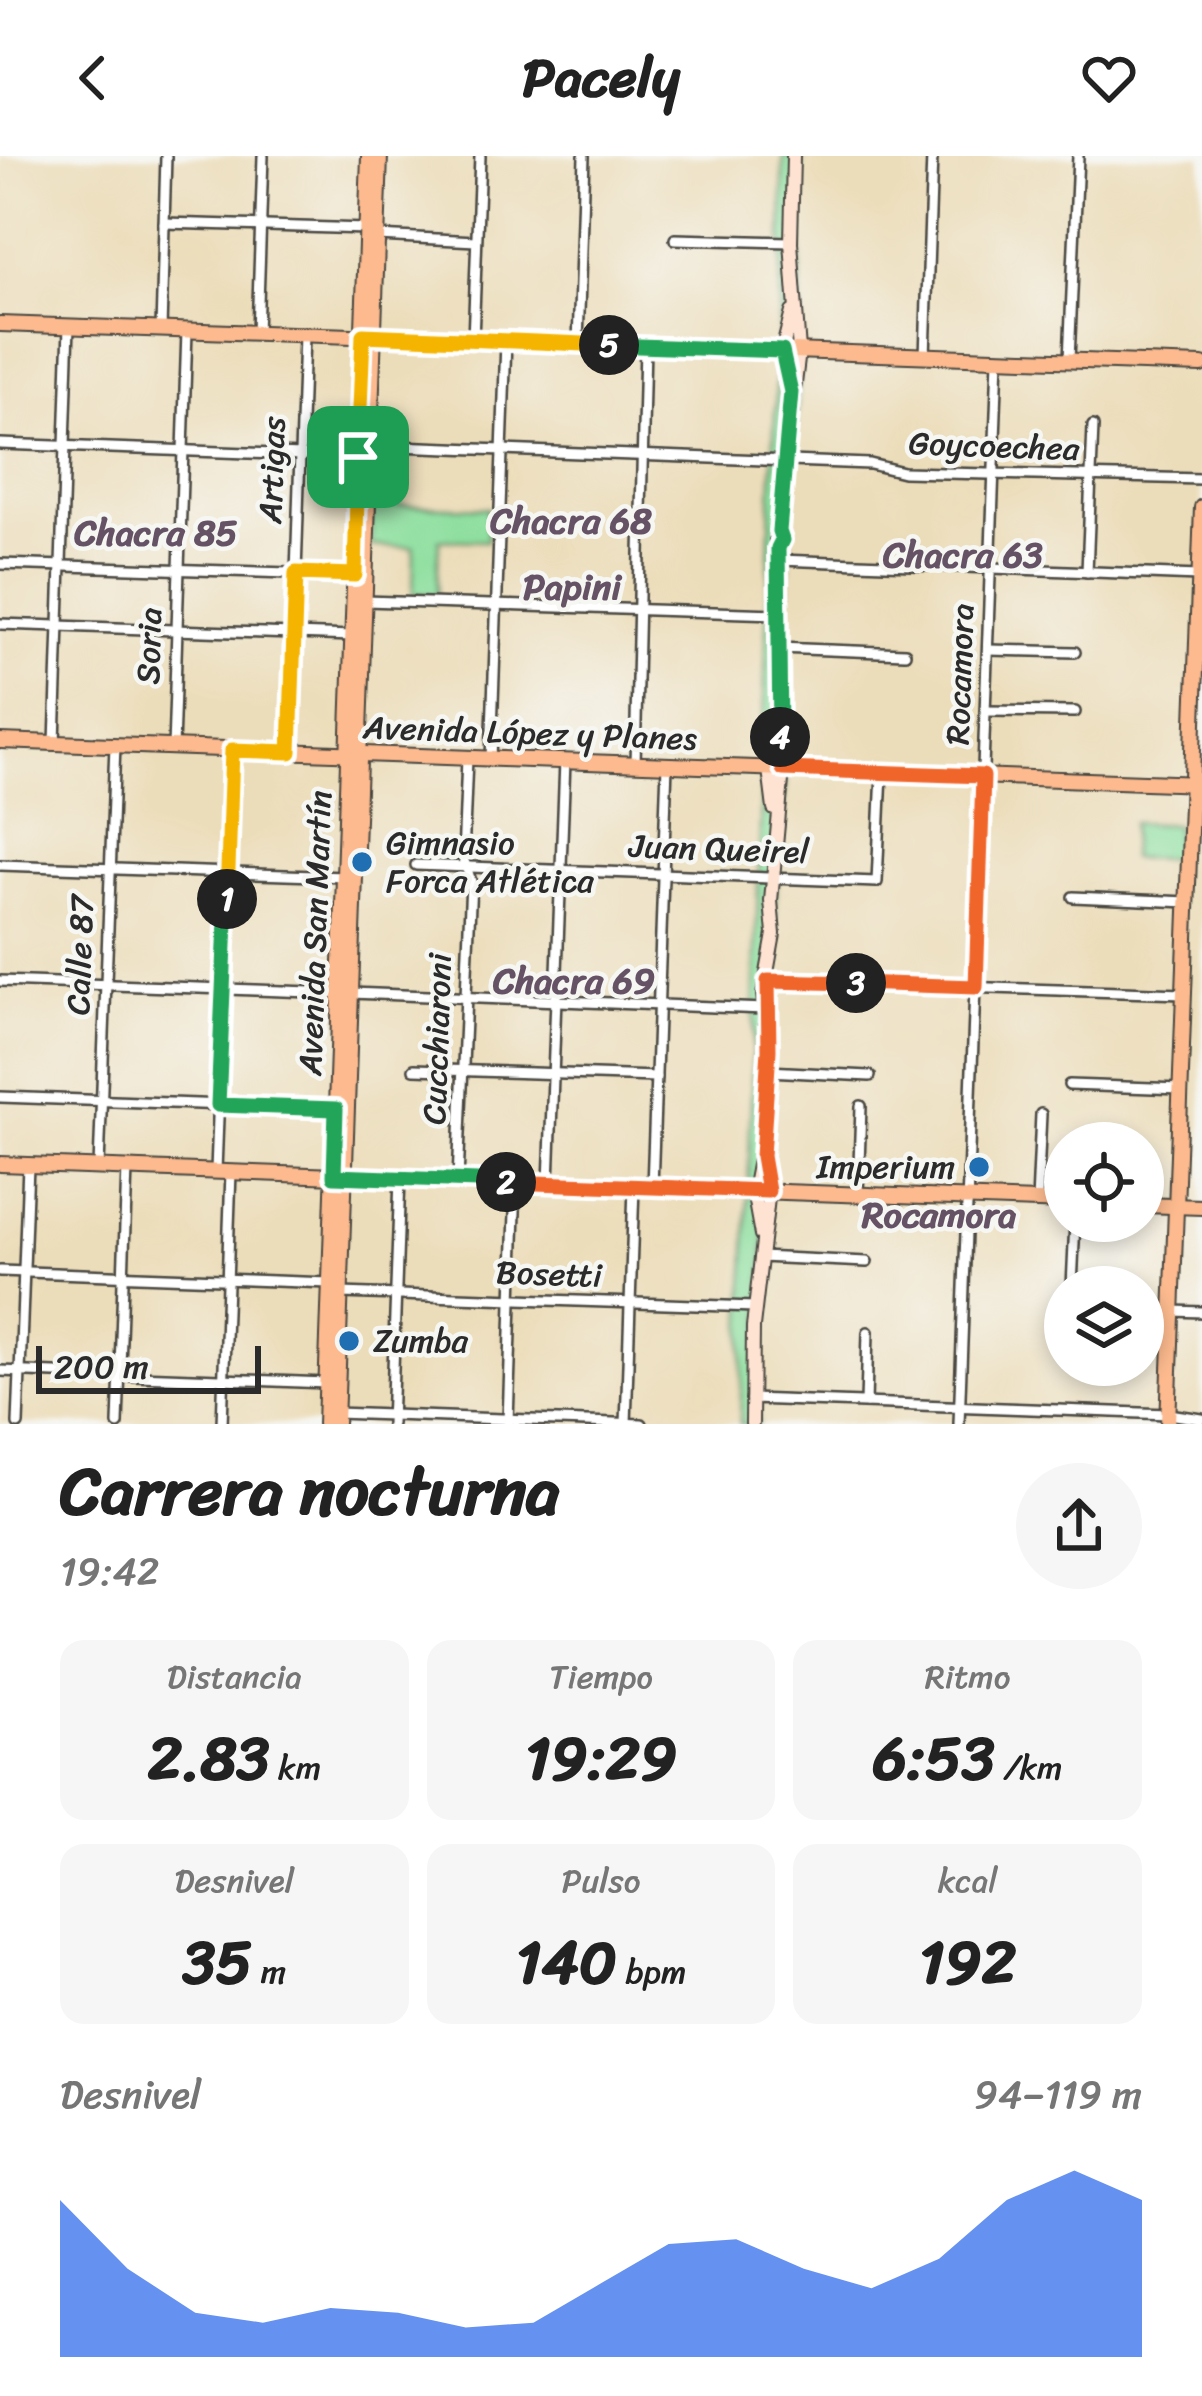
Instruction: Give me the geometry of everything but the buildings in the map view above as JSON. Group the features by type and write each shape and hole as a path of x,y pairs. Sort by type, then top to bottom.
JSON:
{"main road":[{"name":"Avenida San Martín","path":"369,156 372,232"},
{"name":"Avenida San Martín","path":"332,1420 354,754 358,457 380,156"},
{"path":"752,1424 776,816 779,531 799,351 791,242 793,156"},
{"path":"791,392 782,351 794,308"},
{"path":"0,324 1202,365"},
{"name":"Avenida San Martín","path":"339,1176 336,1109 346,993 345,878 370,445 368,336"},
{"path":"1168,1419 1197,783 1202,506"},
{"name":"Avenida López y Planes","path":"0,741 1197,783"},
{"path":"0,1163 1044,1201"},
{"path":"1164,1206 1202,1207"},
{"name":"Avenida San Martín","path":"332,1420 327,1383 336,1288"}],"street":[{"path":"161,329 166,156"},
{"path":"257,332 263,156"},
{"path":"473,340 479,156"},
{"path":"578,344 584,156"},
{"path":"925,356 932,156"},
{"path":"1069,361 1078,156"},
{"path":"164,223 476,241"},
{"path":"675,239 791,242"},
{"path":"55,743 69,326"},
{"name":"Soria","path":"172,748 187,331"},
{"name":"Artigas","path":"290,752 304,334"},
{"path":"490,759 506,341"},
{"path":"634,764 645,346"},
{"name":"Rocamora","path":"959,1424 998,358"},
{"path":"1087,572 1093,426"},
{"path":"0,444 358,457"},
{"name":"Goycoechea","path":"370,445 870,464 903,472 1202,479"},
{"path":"778,554 1199,576"},
{"path":"0,565 355,575"},
{"path":"364,601 777,614"},
{"path":"0,624 353,636"},
{"path":"778,648 905,653"},
{"path":"988,650 1075,652"},
{"path":"986,712 1075,712"},
{"name":"Calle 87","path":"99,1167 115,746"},
{"path":"222,1424 227,1280 218,1105 232,750"},
{"name":"Cucchiaroni","path":"458,1180 471,880 463,858 467,758"},
{"path":"549,1183 565,761"},
{"path":"652,1187 667,765"},
{"name":"Juan Queirel","path":"416,865 877,882 881,772"},
{"path":"0,865 345,878"},
{"path":"1073,897 1188,902"},
{"path":"0,981 766,1006"},
{"path":"767,983 1184,994"},
{"path":"414,1069 656,1077"},
{"path":"767,1071 870,1076"},
{"path":"1069,1084 1181,1089"},
{"path":"0,1097 336,1109"},
{"path":"858,1195 861,1106"},
{"path":"1036,1201 1041,1114"},
{"path":"18,1424 28,1165"},
{"path":"118,1424 127,1168"},
{"path":"392,1420 400,1178"},
{"path":"508,1422 516,1182"},
{"path":"626,1424 634,1186"},
{"path":"760,1257 866,1262"},
{"name":"Bosetti","path":"0,1271 227,1280 512,1300 754,1307"},
{"path":"1173,1311 1202,1312"},
{"path":"866,1403 868,1332"},
{"path":"0,1371 327,1383"},
{"path":"752,1399 1202,1419"},
{"path":"332,1420 642,1424"}],"green space":[{"path":"783,156 802,156 800,351 785,648 787,769 777,878 758,1424 740,1424 780,296"},
{"path":"372,505 488,508 487,541 439,540 437,595 413,594 414,547 371,546"},
{"path":"1132,823 1176,825 1175,859 1130,858"}],"place":[{"name":"Gimnasio Forca Atlética","path":"362,862"},
{"name":"Imperium","path":"979,1167"},
{"name":"Zumba","path":"349,1341"}],"district":[{"name":"Chacra 68","path":"571,521"},
{"name":"Chacra 85","path":"156,533"},
{"name":"Chacra 63","path":"963,555"},
{"name":"Papini","path":"572,587"},
{"name":"Chacra 69","path":"574,981"},
{"name":"Rocamora","path":"939,1215"}],"route":[{"path":"363,335 782,351 791,392 778,548 778,724 783,769 983,776 976,987 768,981 762,1156 768,1191 334,1176 336,1109 218,1105 232,750 290,752 296,573 355,575 358,457 363,335"}]}
